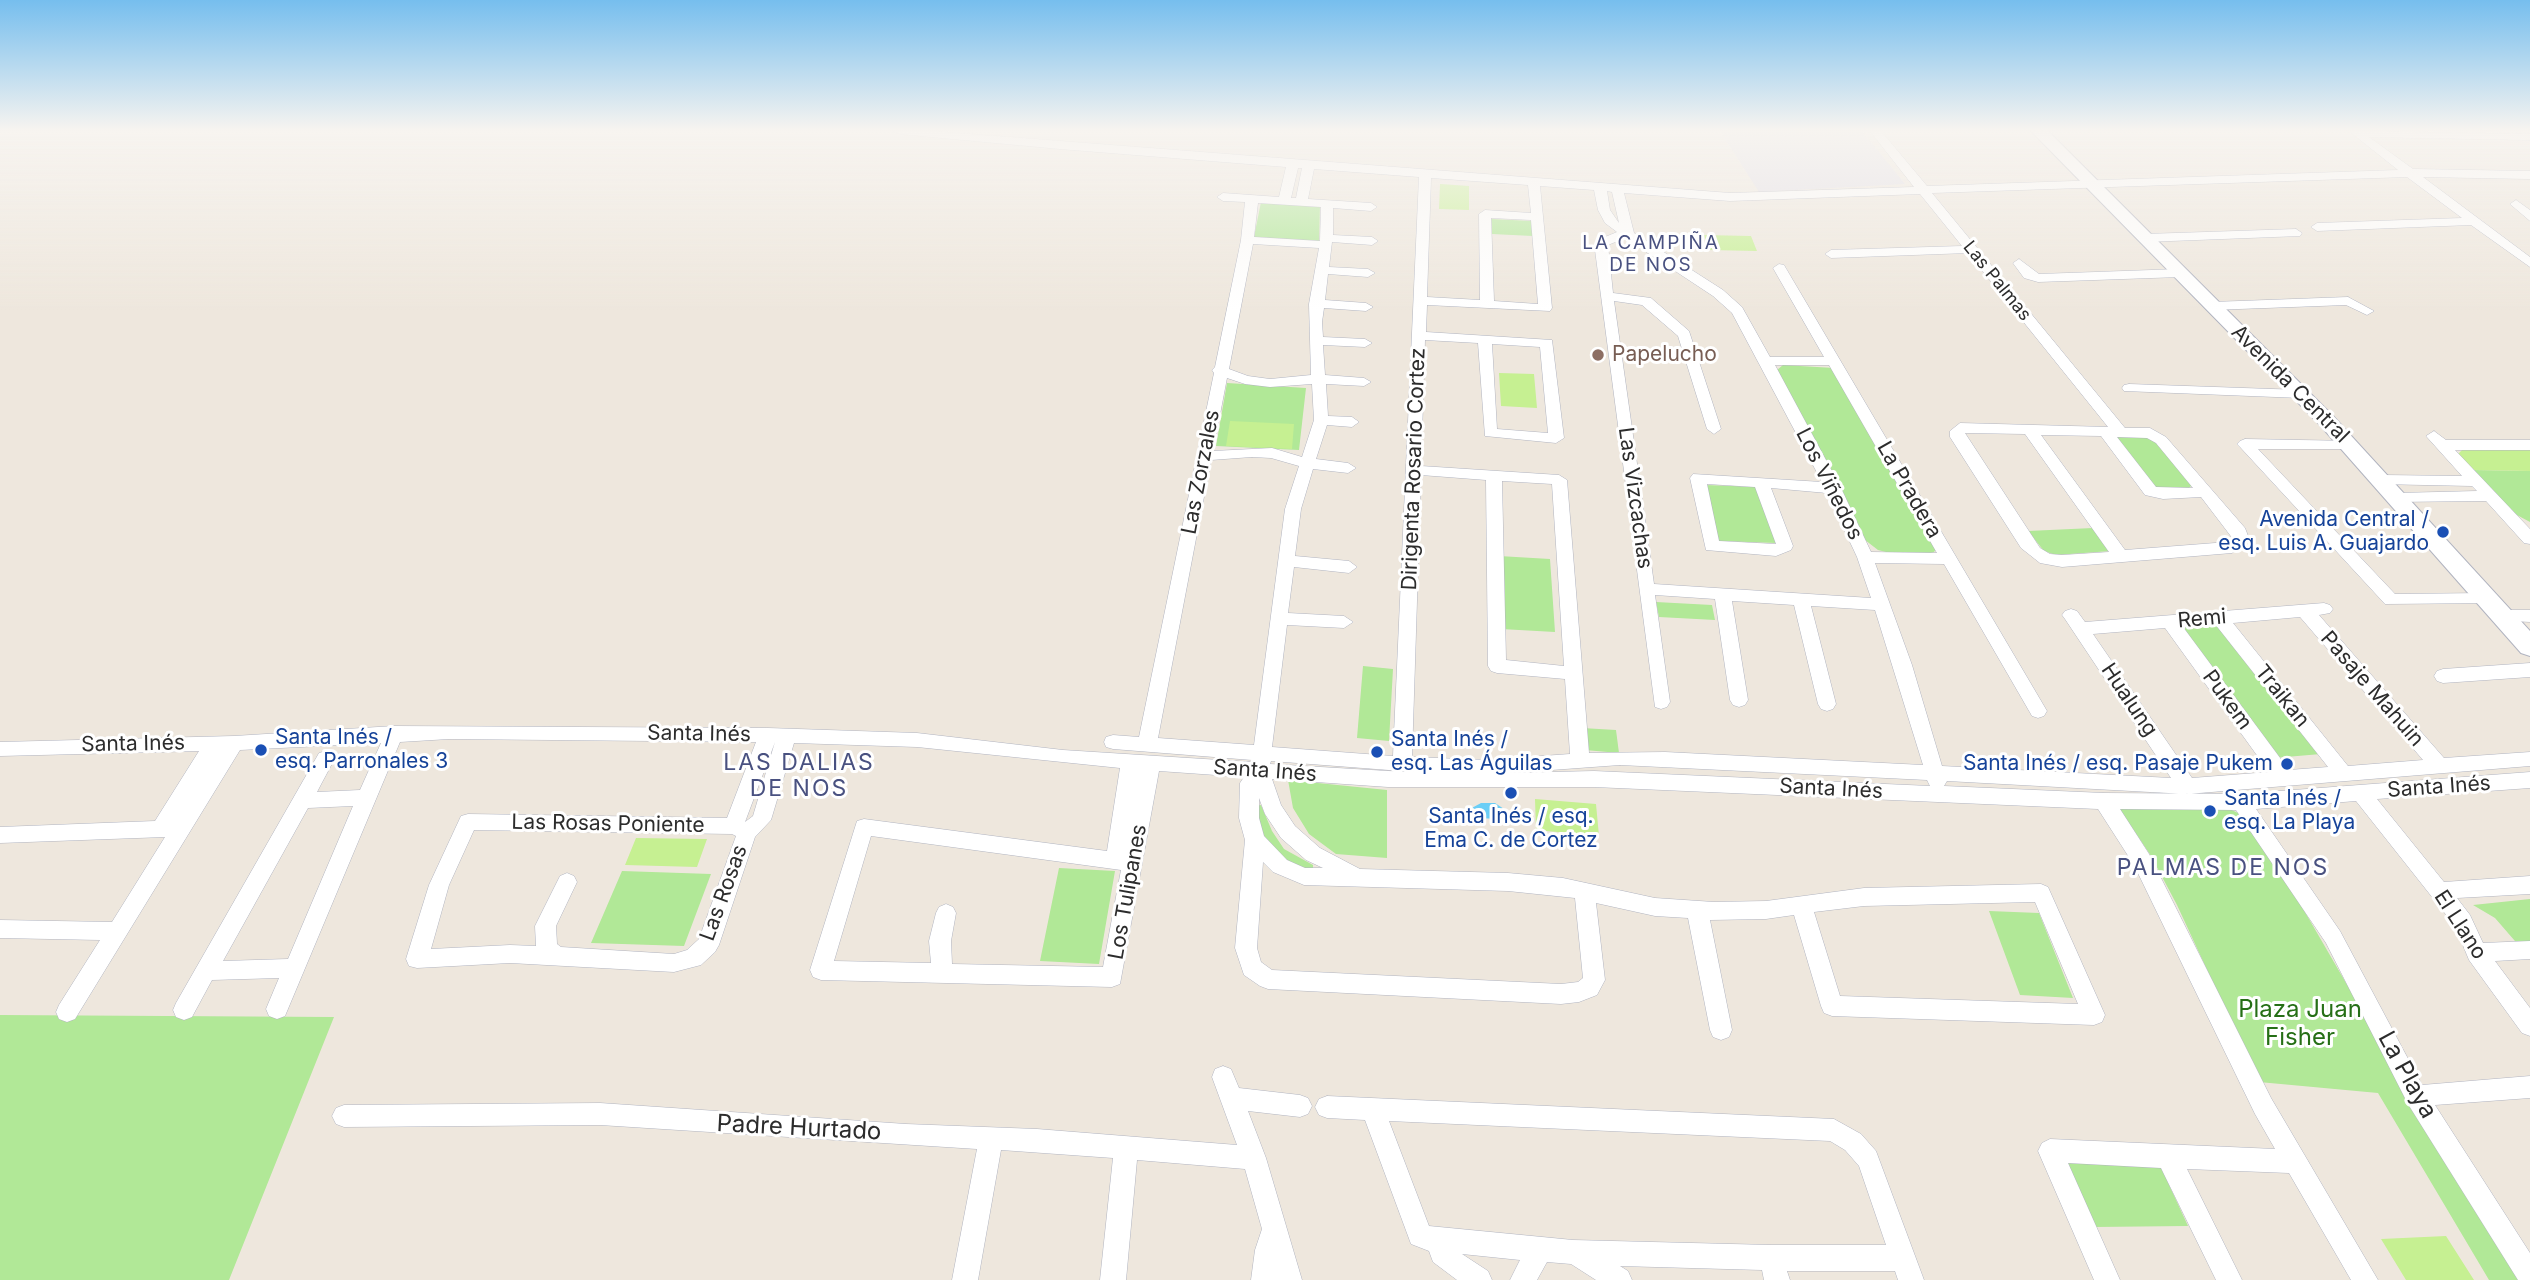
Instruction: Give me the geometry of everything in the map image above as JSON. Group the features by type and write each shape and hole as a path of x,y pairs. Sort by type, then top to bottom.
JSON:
{"street":[{"path":"1285,199 1287,191"},
{"path":"1303,200 1305,191"},
{"name":"Dirigenta Rosario Cortez","path":"1402,764 1424,191"},
{"path":"1420,301 1545,308 1535,191"},
{"name":"Los Viñedos","path":"1601,191 1607,218 1731,305 1745,322 1833,488 1865,557 1883,605 1941,794"},
{"path":"1617,191 1628,233"},
{"path":"1644,191 1740,197 1932,191"},
{"name":"Las Palmas","path":"1924,191 2112,430 2154,493 2205,492"},
{"name":"Avenida Central","path":"2099,191 2349,444 2527,642"},
{"path":"2435,191 2527,258"},
{"path":"1223,197 1303,200 1371,207"},
{"name":"Las Zorzales","path":"1149,754 1219,370 1247,240 1252,198"},
{"path":"1327,203 1326,241 1317,304 1317,379 1321,420 1293,509 1260,762 1250,783 1249,818 1255,840 1261,850 1279,866 1304,876 1508,882 1563,887 1655,907 1766,910 1801,905 1864,897 2041,893 2094,1015 1832,1006 1801,905"},
{"path":"2530,205 2516,204 2530,217"},
{"path":"1487,304 1485,214 1537,217"},
{"path":"2317,228 2475,221"},
{"name":"Las Vizcachas","path":"1628,233 1602,243 1648,589 1883,605"},
{"path":"2146,238 2296,233"},
{"path":"1247,240 1371,241"},
{"path":"1831,254 1971,249"},
{"path":"2111,261 2124,275"},
{"path":"2019,262 2033,277 2180,273"},
{"path":"2066,263 2078,276"},
{"name":"La Pradera","path":"1779,268 2038,711"},
{"path":"1323,270 1368,273"},
{"path":"1607,296 1646,302 1684,334 1714,429"},
{"path":"2212,306 2348,301 2367,312"},
{"path":"1317,304 1366,307"},
{"path":"1419,336 1547,343 1556,438 1490,433 1485,340"},
{"path":"1316,341 1364,343"},
{"path":"1766,360 1834,361"},
{"path":"1219,370 1263,383 1317,379 1364,382"},
{"path":"2130,388 2301,394"},
{"path":"1321,420 1352,422"},
{"path":"1963,428 2112,430 2143,432 2157,437 2239,532 2242,538 2240,544 2232,547 2057,561 2038,555 2027,544 1956,433 1963,428"},
{"path":"2029,429 2121,556"},
{"path":"2526,531 2439,441 2530,445"},
{"path":"2349,444 2245,444 2391,600 2486,598"},
{"path":"1205,456 1272,453 1307,463 1348,468"},
{"path":"1414,470 1559,480 1580,761"},
{"path":"1494,476 1497,666 1574,673"},
{"path":"1761,483 1785,546 1776,550 1712,546 1698,478 1833,488"},
{"path":"2382,480 2477,481"},
{"path":"2397,498 2490,496"},
{"path":"1865,557 1949,559"},
{"path":"1285,561 1349,567"},
{"path":"1648,589 1661,702"},
{"path":"1723,596 1739,700"},
{"path":"1801,600 1827,704"},
{"name":"Remi","path":"2075,622 2170,622 2324,609"},
{"name":"Pasaje Mahuin","path":"2305,611 2440,767"},
{"path":"2502,616 2530,616"},
{"path":"1278,617 1344,622"},
{"name":"Traikan","path":"2219,617 2344,774"},
{"name":"Hualung","path":"2075,622 2188,786"},
{"name":"Pukem","path":"2170,622 2284,779"},
{"path":"2444,676 2530,670"},
{"path":"277,1009 394,733"},
{"name":"Santa Inés","path":"0,749 234,743 394,733 777,735 917,740 1131,761 1149,754"},
{"name":"Las Rosas","path":"417,959 553,954 674,963 693,958 708,944 740,829 761,820 777,735"},
{"name":"Santa Inés","path":"1113,742 1149,754 1260,762 1487,767 1665,759 2188,786 2530,759"},
{"path":"68,1012 117,931 214,743"},
{"path":"169,828 234,743"},
{"name":"Los Tulipanes","path":"1124,862 1149,754"},
{"path":"184,1010 326,758"},
{"name":"Los Tulipanes","path":"942,973 1112,977 1131,761"},
{"path":"1260,762 1272,808 1287,832 1329,864 1364,876"},
{"name":"Santa Inés","path":"1260,762 1388,779 1594,779 2104,801 2241,802 2530,780"},
{"name":"El Llano","path":"2361,793 2463,921 2477,953 2530,1026"},
{"path":"302,801 367,797"},
{"path":"2104,801 2142,860 2263,1106 2365,1280"},
{"name":"La Playa","path":"2241,802 2333,936 2416,1096 2530,1276"},
{"name":"Las Rosas Poniente","path":"417,959 439,885 468,822 740,829"},
{"path":"946,913 940,941 942,973 821,970 864,827 1124,862"},
{"path":"0,835 169,828"},
{"path":"1255,840 1246,948 1252,968 1268,979 1561,994 1579,992 1588,988 1594,980 1585,893"},
{"path":"553,954 547,947 545,926 567,882"},
{"path":"2439,891 2530,885"},
{"path":"1698,909 1721,1030"},
{"path":"0,929 117,931"},
{"path":"2477,953 2530,950"},
{"path":"205,971 294,968"},
{"path":"2416,1096 2530,1087"},
{"path":"1289,1280 1254,1158 1227,1088 1300,1106"},
{"path":"1327,1107 1810,1127 1833,1130 1853,1142 1868,1159 1907,1269 1774,1269 1439,1241 1420,1235 1373,1109"},
{"name":"Padre Hurtado","path":"344,1116 600,1114 1126,1146 1254,1158"},
{"path":"965,1280 991,1138"},
{"path":"1113,1280 1126,1146"},
{"path":"2107,1280 2050,1151 2295,1162"},
{"path":"2168,1156 2229,1280"},
{"path":"1264,1280 1267,1251 1275,1227"},
{"path":"1439,1241 1449,1260 1479,1280"},
{"path":"1523,1280 1541,1249"},
{"path":"1573,1252 1619,1280"}],"green space":[{"path":"1440,191 1469,191 1469,210 1439,209"},
{"path":"1261,202 1320,206 1319,242 1254,237"},
{"path":"1491,219 1532,221 1533,236 1492,234"},
{"path":"1704,235 1751,236 1757,251 1709,250"},
{"path":"1783,365 1834,368 1936,549 1934,552 1886,552 1878,550 1865,540 1777,370"},
{"path":"1499,373 1534,374 1537,408 1501,406"},
{"path":"1227,383 1306,388 1299,450 1216,446"},
{"path":"1230,421 1294,424 1292,449 1226,446"},
{"path":"2113,436 2146,436 2155,442 2192,485 2188,489 2157,490"},
{"path":"2463,449 2530,450 2530,471 2474,470 2458,454"},
{"path":"2474,470 2530,471 2530,522 2515,514"},
{"path":"1705,485 1760,487 1777,543 1719,541"},
{"path":"2093,528 2111,551 2056,555 2044,551 2028,531"},
{"path":"1499,556 1550,559 1555,632 1501,629"},
{"path":"1656,602 1712,605 1715,620 1659,617"},
{"path":"2216,623 2321,754 2274,758 2184,631 2186,626"},
{"path":"1363,666 1393,669 1389,741 1357,738"},
{"path":"1582,728 1616,730 1619,753 1585,750"},
{"path":"1288,780 1387,790 1387,858 1336,854 1309,834 1293,808"},
{"path":"1535,799 1596,804 1599,836 1536,830"},
{"path":"1261,805 1272,831 1284,849 1313,865 1313,869 1283,865 1266,852 1255,806"},
{"name":"Plaza Juan Fisher","path":"2221,805 2238,813 2298,900 2518,1280 2489,1280 2378,1093 2259,1082 2177,905 2151,856 2119,808"},
{"path":"636,838 707,839 697,867 625,865"},
{"path":"1059,868 1115,871 1099,964 1040,961"},
{"path":"622,871 711,874 684,946 591,943"},
{"path":"2530,899 2530,947 2521,948 2495,918 2473,905"},
{"path":"1989,911 2039,913 2073,998 2020,995"},
{"path":"0,1015 334,1017 229,1280 0,1280"},
{"path":"2067,1160 2159,1163 2188,1226 2094,1227"},
{"path":"2446,1236 2474,1280 2406,1280 2381,1239"}],"water":[{"path":"1481,803 1495,803 1507,811 1508,819 1471,818 1470,809"}],"place":[{"name":"Papelucho","path":"1598,355"},
{"name":"Avenida Central / esq. Luis A. Guajardo","path":"2443,532"},
{"name":"Santa Inés / esq. Parronales 3","path":"261,750"},
{"name":"Santa Inés / esq. Las Águilas","path":"1377,752"},
{"name":"Santa Inés / esq. Pasaje Pukem","path":"2287,764"},
{"name":"Santa Inés / esq. Ema C. de Cortez","path":"1511,793"},
{"name":"Santa Inés / esq. La Playa","path":"2210,811"}],"district":[{"name":"LA CAMPIÑA DE NOS","path":"1651,254"},
{"name":"LAS DALIAS DE NOS","path":"799,776"},
{"name":"PALMAS DE NOS","path":"2223,868"}]}
